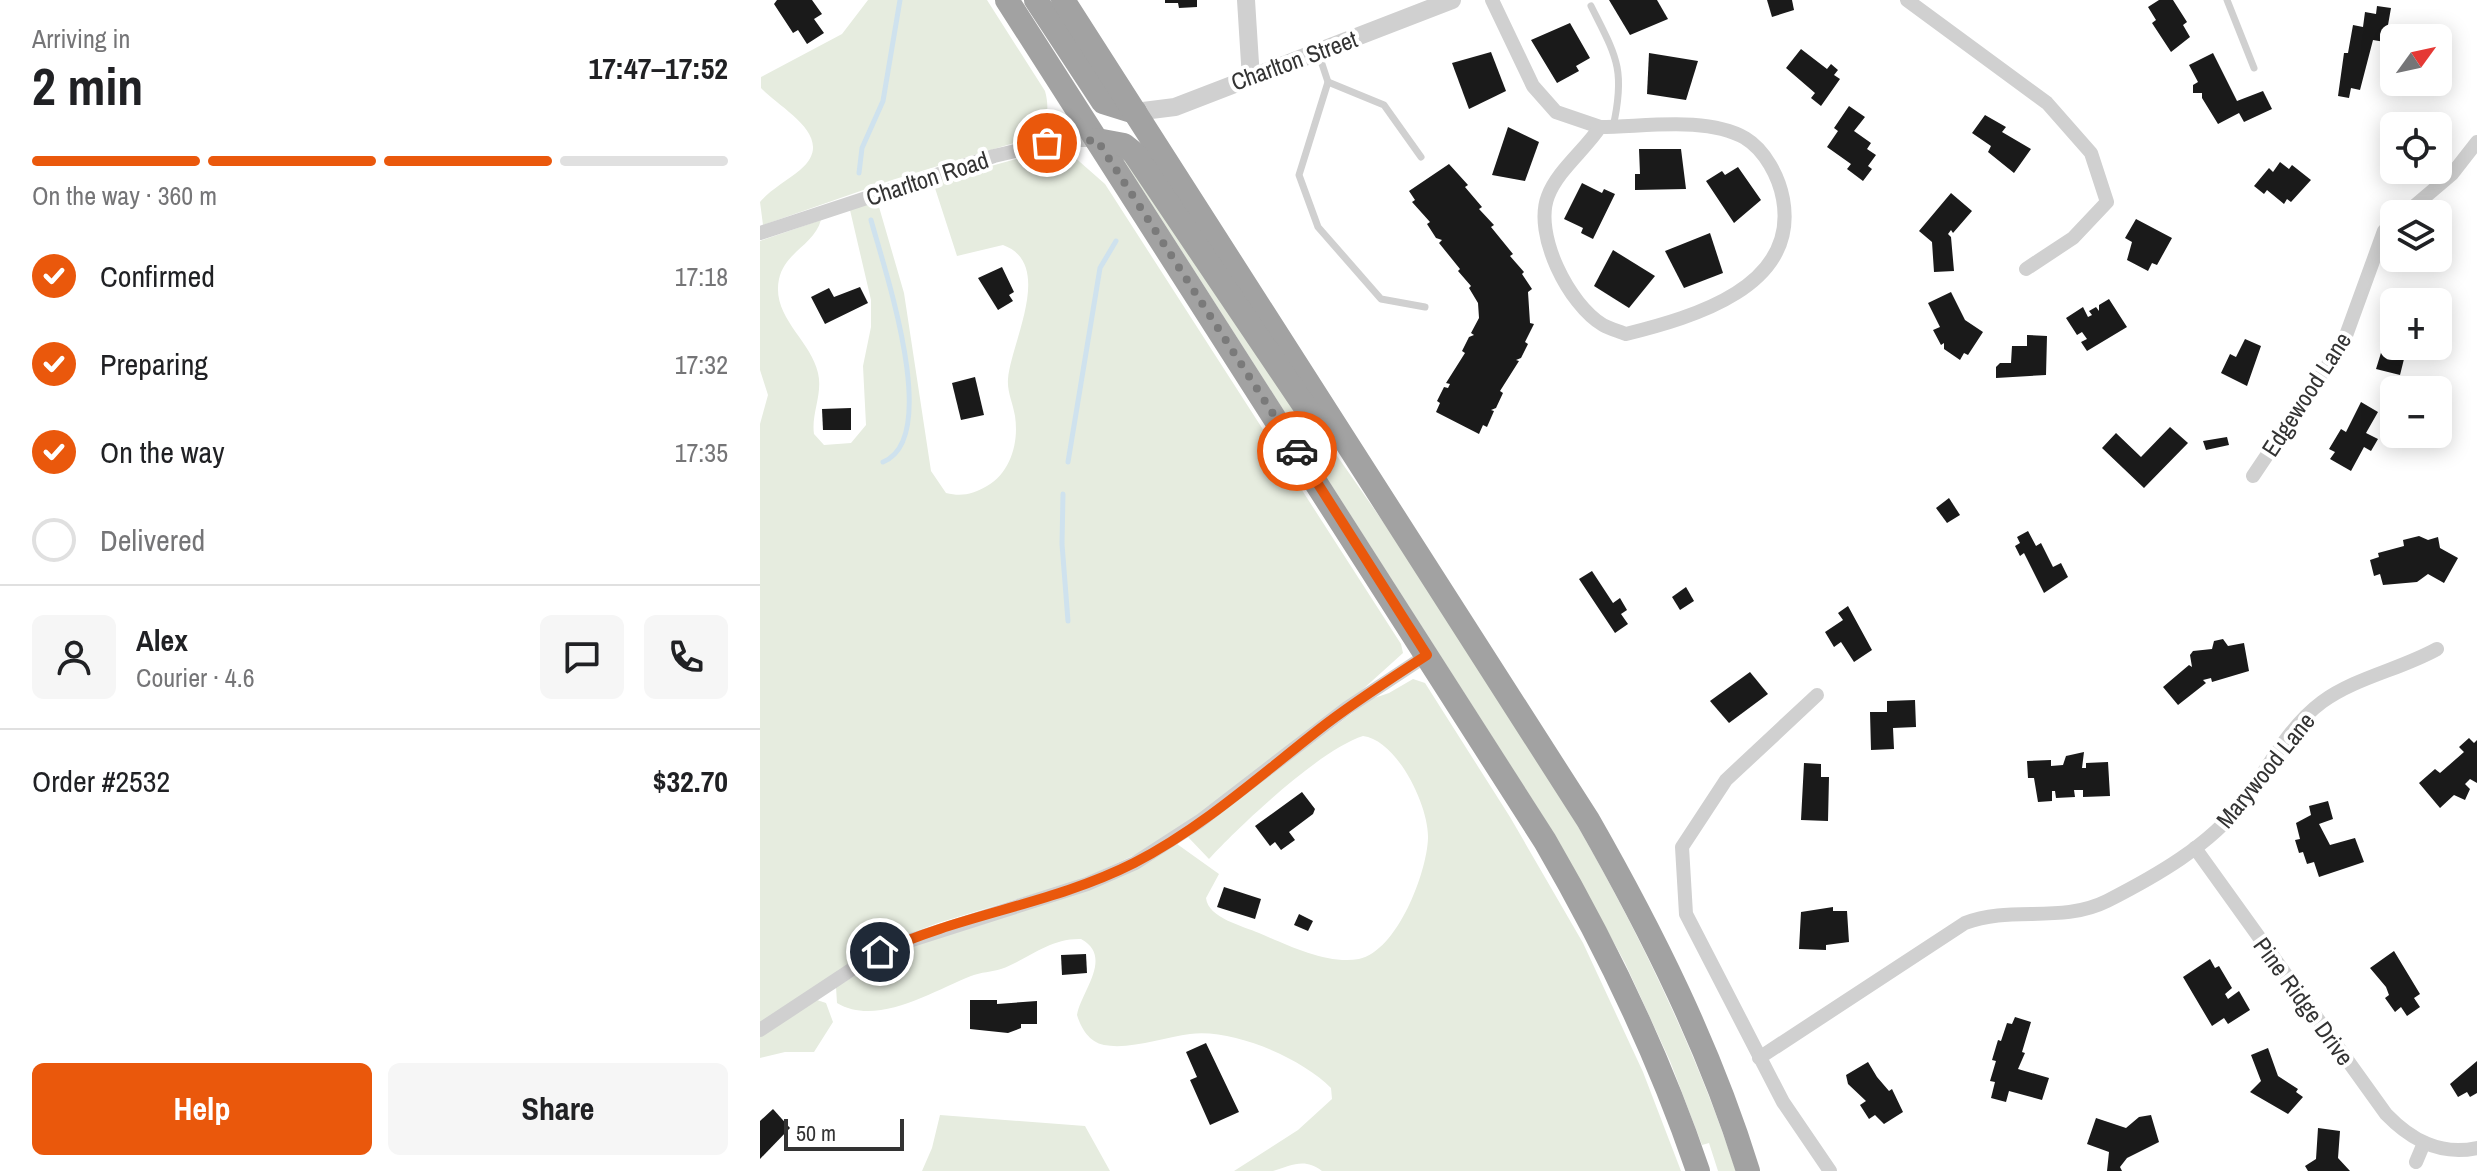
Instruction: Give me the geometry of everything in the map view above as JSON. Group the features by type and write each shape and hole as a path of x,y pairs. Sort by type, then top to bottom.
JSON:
{"highway":[{"path":"1007,0 1545,841 1598,936 1659,1066 1698,1171"},
{"path":"1036,0 1103,102 1135,112"},
{"path":"1063,0 1569,789 1635,905 1703,1047 1748,1171"},
{"path":"1097,140 1124,145 1134,153 1226,294 1353,476 1432,573"}],"street":[{"path":"1246,0 1251,79"},
{"name":"Charlton Street","path":"1135,112 1169,109 1452,0"},
{"path":"1492,0 1533,86 1556,112 1606,127 1713,128 1746,139 1767,158 1781,186 1787,221 1779,252 1762,275 1740,292 1626,334 1603,325 1586,311 1549,252 1544,223 1548,196 1606,127"},
{"path":"1907,0 2047,103 2091,153 2107,202 2073,238 2026,269"},
{"name":"Charlton Road","path":"760,233 994,156 1063,140 1097,140"},
{"path":"2421,200 2452,174 2477,142"},
{"name":"Edgewood Lane","path":"2253,476 2344,341 2380,242"},
{"name":"Marywood Lane","path":"1759,1058 1965,923 1992,915 2082,910 2110,899 2195,848 2235,812 2289,734 2321,703 2348,686 2406,666 2437,649"},
{"path":"760,1030 869,958 896,945 1087,884 1135,863 1200,821 1347,708 1427,655"},
{"path":"1817,695 1726,780 1682,847 1686,914 1783,1102 1830,1171"},
{"name":"Pine Ridge Drive","path":"2195,848 2386,1114 2403,1131 2424,1143 2445,1149 2477,1148"},
{"path":"2416,1162 2424,1143"}],"lane":[{"path":"2227,0 2254,68"},
{"path":"1591,6 1619,62 1620,96 1606,127"},
{"path":"1318,53 1328,82 1299,175 1318,227 1381,299 1425,307"},
{"path":"1328,82 1384,105 1421,157"}],"shaded area":[{"path":"868,0 987,0 1045,91 1047,114 1042,127 1024,140 892,180 763,225 760,202 800,170 810,158 813,146 802,124 761,88 761,77 842,34"},
{"path":"1048,150 1072,155 1105,184 1401,644 1403,653 1362,690 1182,827 1139,853 1080,880 938,923 882,944 760,1023 760,424 768,395 760,370 760,241 821,220 812,236 782,270 778,293 786,317 808,350 818,373 814,434 824,445 851,443 866,425 863,366 871,327 871,300 850,210 877,200 904,293 931,471 946,493 972,493 995,480 1012,456 1016,426 1008,379 1026,305 1026,269 1018,255 1003,245 957,256 934,185 937,181"},
{"path":"1121,156 1128,156 1382,521 1546,772 1619,902 1683,1035 1736,1171 1718,1171 1709,1143 1702,1145 1670,1061 1625,963 1555,835"},
{"path":"1413,679 1425,683 1510,817 1583,943 1643,1072 1681,1171 1322,1171 1303,1164 1273,1171 1234,1171 1298,1130 1332,1099 1331,1088 1285,1056 1226,1036 1190,1034 1125,1046 1094,1041 1083,1029 1077,1015 1095,965 1095,955 1081,939 1049,945 1001,969 971,976 887,1009 869,1011 837,1003 836,987 898,950 1177,844 1219,874 1206,898 1208,905 1219,916 1321,957 1347,960 1373,953 1386,942 1407,909 1422,871 1428,838 1423,809 1409,776 1388,749 1376,740 1363,736 1326,756 1260,809 1209,859 1188,837 1371,699"},
{"path":"817,1000 826,1003 833,1022 814,1052 785,1052 760,1058 760,1037"},
{"path":"940,1115 1085,1126 1110,1171 922,1171 932,1148"}],"building":[{"path":"777,0 812,0 822,14 814,19 824,33 807,44 798,30 793,33 774,4"},
{"path":"1165,0 1197,0 1197,7 1179,8 1178,3 1165,3"},
{"path":"1609,0 1657,0 1668,19 1630,35"},
{"path":"1767,0 1792,0 1794,10 1772,17"},
{"path":"2159,0 2173,0 2187,22 2183,25 2190,37 2171,52 2152,23 2156,20 2148,7"},
{"path":"2377,6 2391,8 2388,24 2380,24 2380,41 2373,40 2360,90 2351,88 2349,98 2338,96 2344,53 2348,53 2353,25 2363,27 2365,12 2376,14"},
{"path":"1570,23 1590,58 1576,66 1579,71 1557,83 1531,40"},
{"path":"1801,49 1827,69 1831,64 1838,70 1834,75 1840,79 1821,106 1811,98 1815,93 1786,68"},
{"path":"1491,52 1506,91 1469,109 1452,63"},
{"path":"1649,53 1698,61 1686,100 1647,94"},
{"path":"2213,53 2237,101 2263,91 2272,109 2244,122 2239,113 2218,124 2202,93 2193,93 2193,85 2198,82 2189,65"},
{"path":"1849,106 1865,117 1854,131 1871,143 1867,149 1876,155 1868,166 1872,169 1863,181 1847,169 1851,164 1827,147 1838,131 1834,128"},
{"path":"1985,115 2006,127 2002,132 2031,149 2014,173 1988,152 1991,146 1972,133"},
{"path":"1508,127 1539,142 1525,181 1492,175"},
{"path":"1639,149 1681,149 1686,189 1635,190 1635,174 1640,174"},
{"path":"2280,162 2289,169 2292,165 2311,180 2291,202 2287,199 2284,204 2267,190 2264,194 2254,186 2269,168 2273,172"},
{"path":"1449,164 1468,185 1465,187 1494,225 1491,227 1513,254 1510,256 1524,272 1522,274 1532,289 1528,292 1530,323 1534,324 1525,342 1528,344 1500,391 1503,393 1496,408 1491,410 1494,411 1487,427 1483,425 1479,434 1436,412 1440,403 1437,401 1444,387 1448,388 1450,384 1446,383 1465,353 1462,351 1469,337 1474,335 1471,333 1479,318 1478,303 1469,288 1471,286 1458,271 1460,269 1439,243 1442,240 1436,238 1427,224 1430,222 1412,202 1415,200 1409,191"},
{"path":"1738,167 1761,200 1734,223 1706,181 1722,171 1725,175"},
{"path":"1582,183 1602,193 1604,189 1615,194 1593,239 1581,233 1583,228 1564,219"},
{"path":"1951,193 1972,211 1953,233 1951,230 1948,234 1951,237 1954,271 1934,272 1932,242 1919,231"},
{"path":"2136,219 2172,238 2157,265 2152,263 2148,271 2127,260 2132,242 2125,238"},
{"path":"1710,233 1723,273 1684,288 1665,251"},
{"path":"1613,250 1655,276 1629,308 1594,286"},
{"path":"1002,267 1014,292 1009,295 1013,301 998,310 978,278"},
{"path":"860,287 868,303 825,324 811,297 829,288 834,297"},
{"path":"1951,292 1965,320 1983,332 1968,355 1964,353 1960,360 1944,349 1944,343 1941,345 1933,330 1940,327 1928,303"},
{"path":"2109,299 2127,327 2087,351 2081,342 2087,339 2082,332 2077,335 2066,318 2083,307 2088,317 2092,315 2089,311 2096,307 2099,311 2099,305"},
{"path":"2027,335 2047,336 2046,375 1996,378 1996,367 2000,363 2011,363 2012,346 2027,346"},
{"path":"2245,339 2261,346 2247,386 2221,373 2230,354 2236,357"},
{"path":"2380,356 2380,360 2404,360 2400,375 2376,369"},
{"path":"975,377 984,415 961,420 952,383"},
{"path":"2361,402 2378,412 2366,433 2378,439 2371,451 2364,447 2351,471 2330,459 2335,452 2329,449 2341,429 2346,432"},
{"path":"851,408 851,430 823,430 822,409"},
{"path":"2170,427 2188,443 2144,488 2102,448 2116,433 2141,457"},
{"path":"2227,437 2229,445 2206,450 2203,441"},
{"path":"1949,498 1960,515 1947,523 1936,508"},
{"path":"2028,531 2036,546 2041,543 2053,567 2061,563 2068,577 2044,593 2024,553 2020,556 2015,546 2020,543 2017,537"},
{"path":"2419,536 2428,540 2438,537 2440,548 2458,558 2444,583 2428,574 2417,582 2383,585 2380,574 2374,576 2370,560 2379,557 2378,553 2404,546 2403,540"},
{"path":"1592,571 1613,603 1620,598 1627,610 1621,614 1628,624 1615,633 1579,579"},
{"path":"1686,587 1694,601 1680,610 1672,597"},
{"path":"1848,606 1872,650 1854,662 1841,642 1834,647 1825,632 1843,620 1838,613"},
{"path":"2223,639 2228,646 2244,643 2249,671 2212,682 2211,678 2203,680 2206,683 2178,705 2163,687 2189,665 2192,667 2190,655 2193,651 2212,649 2214,641"},
{"path":"1750,672 1768,694 1729,723 1710,701"},
{"path":"1915,700 1916,727 1893,728 1894,749 1871,750 1870,712 1887,712 1887,701"},
{"path":"2469,738 2474,743 2477,740 2477,783 2470,779 2465,784 2470,789 2465,800 2454,795 2440,808 2419,783 2435,769 2440,773 2464,752 2459,747"},
{"path":"2084,752 2082,768 2086,768 2086,763 2108,762 2110,796 2083,797 2083,790 2074,790 2075,797 2056,798 2055,791 2052,791 2052,801 2038,802 2034,778 2028,778 2027,761 2051,760 2051,766 2063,765 2066,756"},
{"path":"1804,763 1821,764 1821,777 1829,777 1828,821 1801,820"},
{"path":"1302,792 1315,809 1313,814 1289,832 1295,840 1281,850 1275,842 1270,846 1255,826"},
{"path":"2328,801 2333,819 2319,824 2330,845 2355,838 2364,862 2319,877 2314,862 2307,864 2303,852 2299,853 2295,840 2300,839 2296,823 2311,815 2309,806"},
{"path":"1224,887 1261,899 1255,919 1217,907"},
{"path":"1833,907 1833,911 1847,911 1849,942 1826,945 1826,950 1799,949 1801,912"},
{"path":"1299,914 1313,921 1308,931 1294,925"},
{"path":"2394,951 2420,994 2414,998 2420,1007 2407,1016 2401,1007 2395,1012 2385,998 2389,995 2386,987 2370,968"},
{"path":"1086,954 1087,973 1062,975 1061,955"},
{"path":"2210,959 2215,968 2219,966 2232,988 2225,994 2228,999 2239,991 2250,1010 2228,1024 2224,1018 2212,1026 2183,977"},
{"path":"970,1000 997,1000 997,1004 1037,1001 1037,1024 1021,1024 1021,1028 1008,1033 970,1029"},
{"path":"2015,1017 2031,1022 2022,1052 2025,1053 2018,1069 2049,1078 2042,1100 2009,1091 2006,1102 1991,1098 1995,1082 1990,1081 1996,1061 1992,1060 2007,1023 2012,1024"},
{"path":"1206,1043 1239,1112 1210,1125 1190,1080 1197,1077 1186,1052"},
{"path":"2268,1048 2278,1076 2298,1089 2296,1092 2303,1097 2288,1114 2250,1092 2261,1081 2251,1055"},
{"path":"2477,1061 2477,1093 2470,1097 2467,1092 2458,1097 2450,1084"},
{"path":"1868,1062 1889,1091 1892,1089 1903,1112 1884,1124 1875,1115 1869,1119 1860,1105 1866,1101 1848,1084 1846,1075"},
{"path":"773,1109 790,1128 760,1159 760,1121"},
{"path":"2151,1115 2159,1142 2127,1158 2120,1167 2122,1171 2107,1171 2109,1152 2087,1144 2096,1118 2126,1128 2139,1117"},
{"path":"2318,1128 2340,1131 2338,1158 2350,1171 2308,1171 2305,1166 2316,1159"}],"waterway":[{"path":"859,173 862,148 883,101 900,0"},
{"path":"871,220 896,310 909,387 908,420 900,447 883,462"},
{"path":"1068,462 1100,268 1116,241"},
{"path":"1063,494 1062,544 1068,621"}],"way so far":[{"path":"1047,143 1067,139 1097,140 1297,451"}],"route":[{"path":"880,952 940,928 1087,884 1135,863 1200,821 1363,696 1427,655 1297,451"}]}
